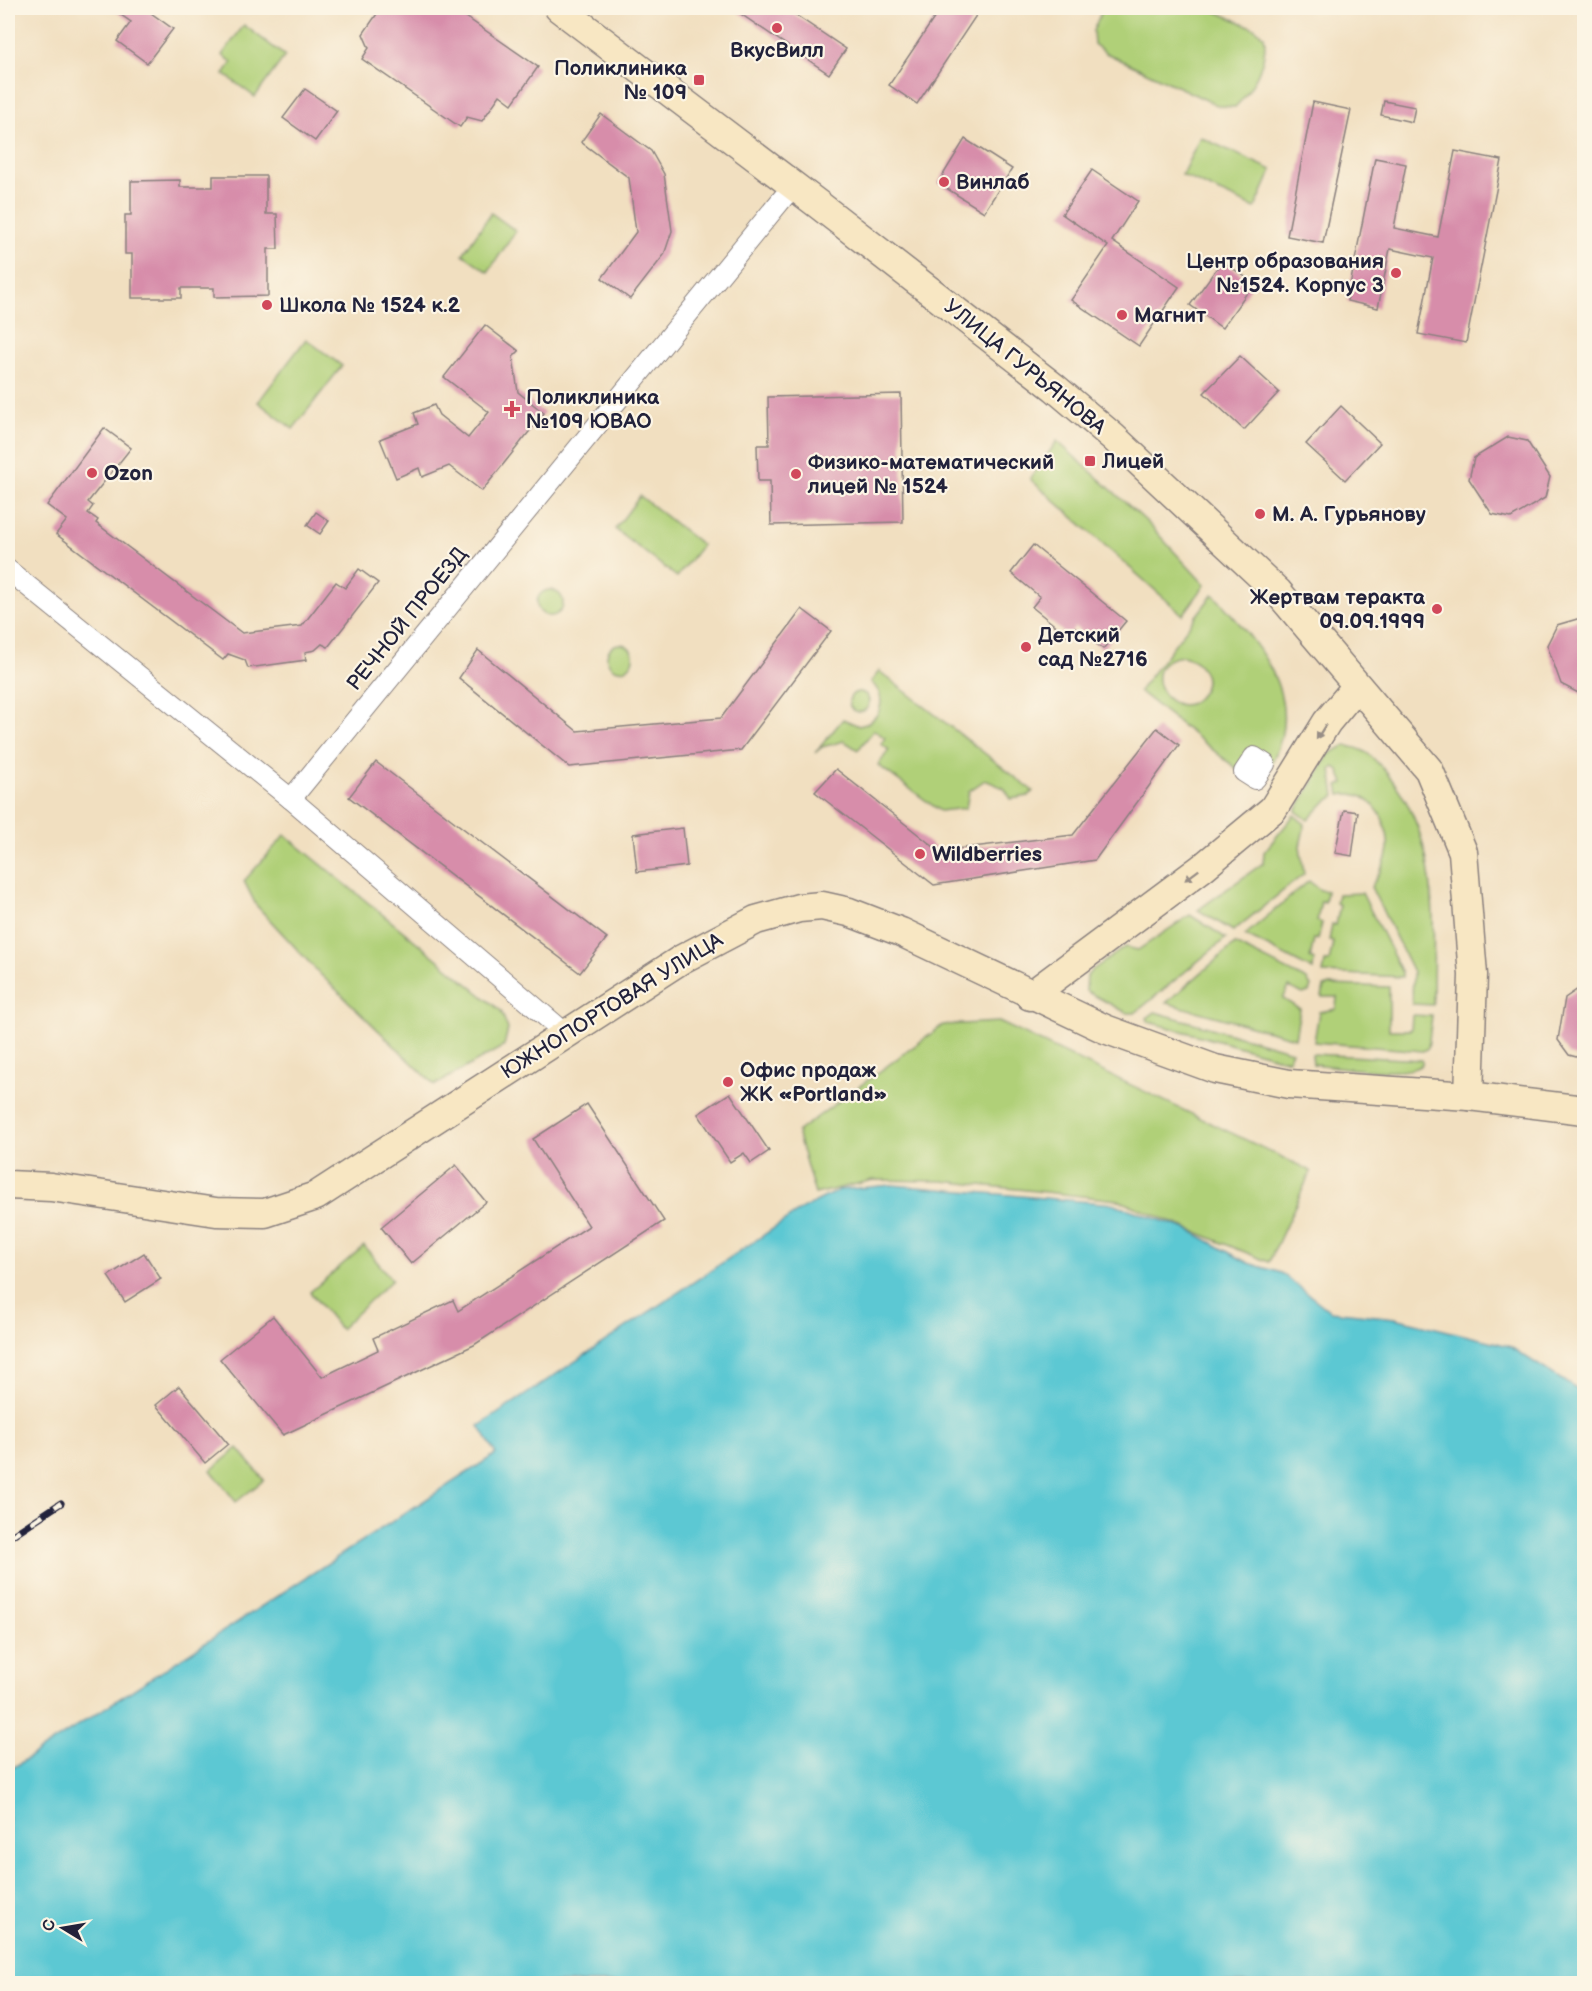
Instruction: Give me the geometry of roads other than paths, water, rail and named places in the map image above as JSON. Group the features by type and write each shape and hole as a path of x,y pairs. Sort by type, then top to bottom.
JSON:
{"main road":[{"name":"УЛИЦА ГУРЬЯНОВА","path":"559,8 1055,388 1113,437 1278,592 1429,770 1463,852 1473,975 1469,1096"},
{"path":"1030,996 1202,868 1273,809 1327,722 1357,686"},
{"name":"ЮЖНОПОРТОВАЯ УЛИЦА","path":"8,1185 51,1187 216,1212 265,1214 316,1196 682,959 756,920 799,908 822,906 849,912 900,932 1030,996 1105,1029 1215,1069 1289,1084 1469,1096"},
{"path":"1469,1096 1584,1110"}],"street":[{"name":"РЕЧНОЙ ПРОЕЗД","path":"291,799 792,187"},
{"path":"8,570 291,799 565,1033"}],"water":[{"path":"892,1185 1114,1204 1189,1230 1248,1263 1281,1273 1330,1311 1395,1318 1509,1346 1584,1394 1584,1983 8,1983 8,1771 496,1454 479,1426 804,1208 839,1190"}],"railway":[{"path":"8,1538 61,1503"}],"place":[{"name":"ВкусВилл","path":"777,28"},
{"name":"Поликлиника № 109","path":"699,80"},
{"name":"Винлаб","path":"944,182"},
{"name":"Центр образования №1524. Корпус 3","path":"1396,273"},
{"name":"Школа № 1524 к.2","path":"267,305"},
{"name":"Магнит","path":"1122,315"},
{"name":"Поликлиника №109 ЮВАО","path":"512,409"},
{"name":"Лицей","path":"1090,461"},
{"name":"Ozon","path":"92,473"},
{"name":"Физико-математический лицей № 1524","path":"796,474"},
{"name":"М. А. Гурьянову","path":"1260,514"},
{"name":"Жертвам теракта 09.09.1999","path":"1437,609"},
{"name":"Детский сад №2716","path":"1026,647"},
{"name":"Wildberries","path":"920,854"},
{"name":"Офис продаж ЖК «Portland»","path":"728,1082"}]}
